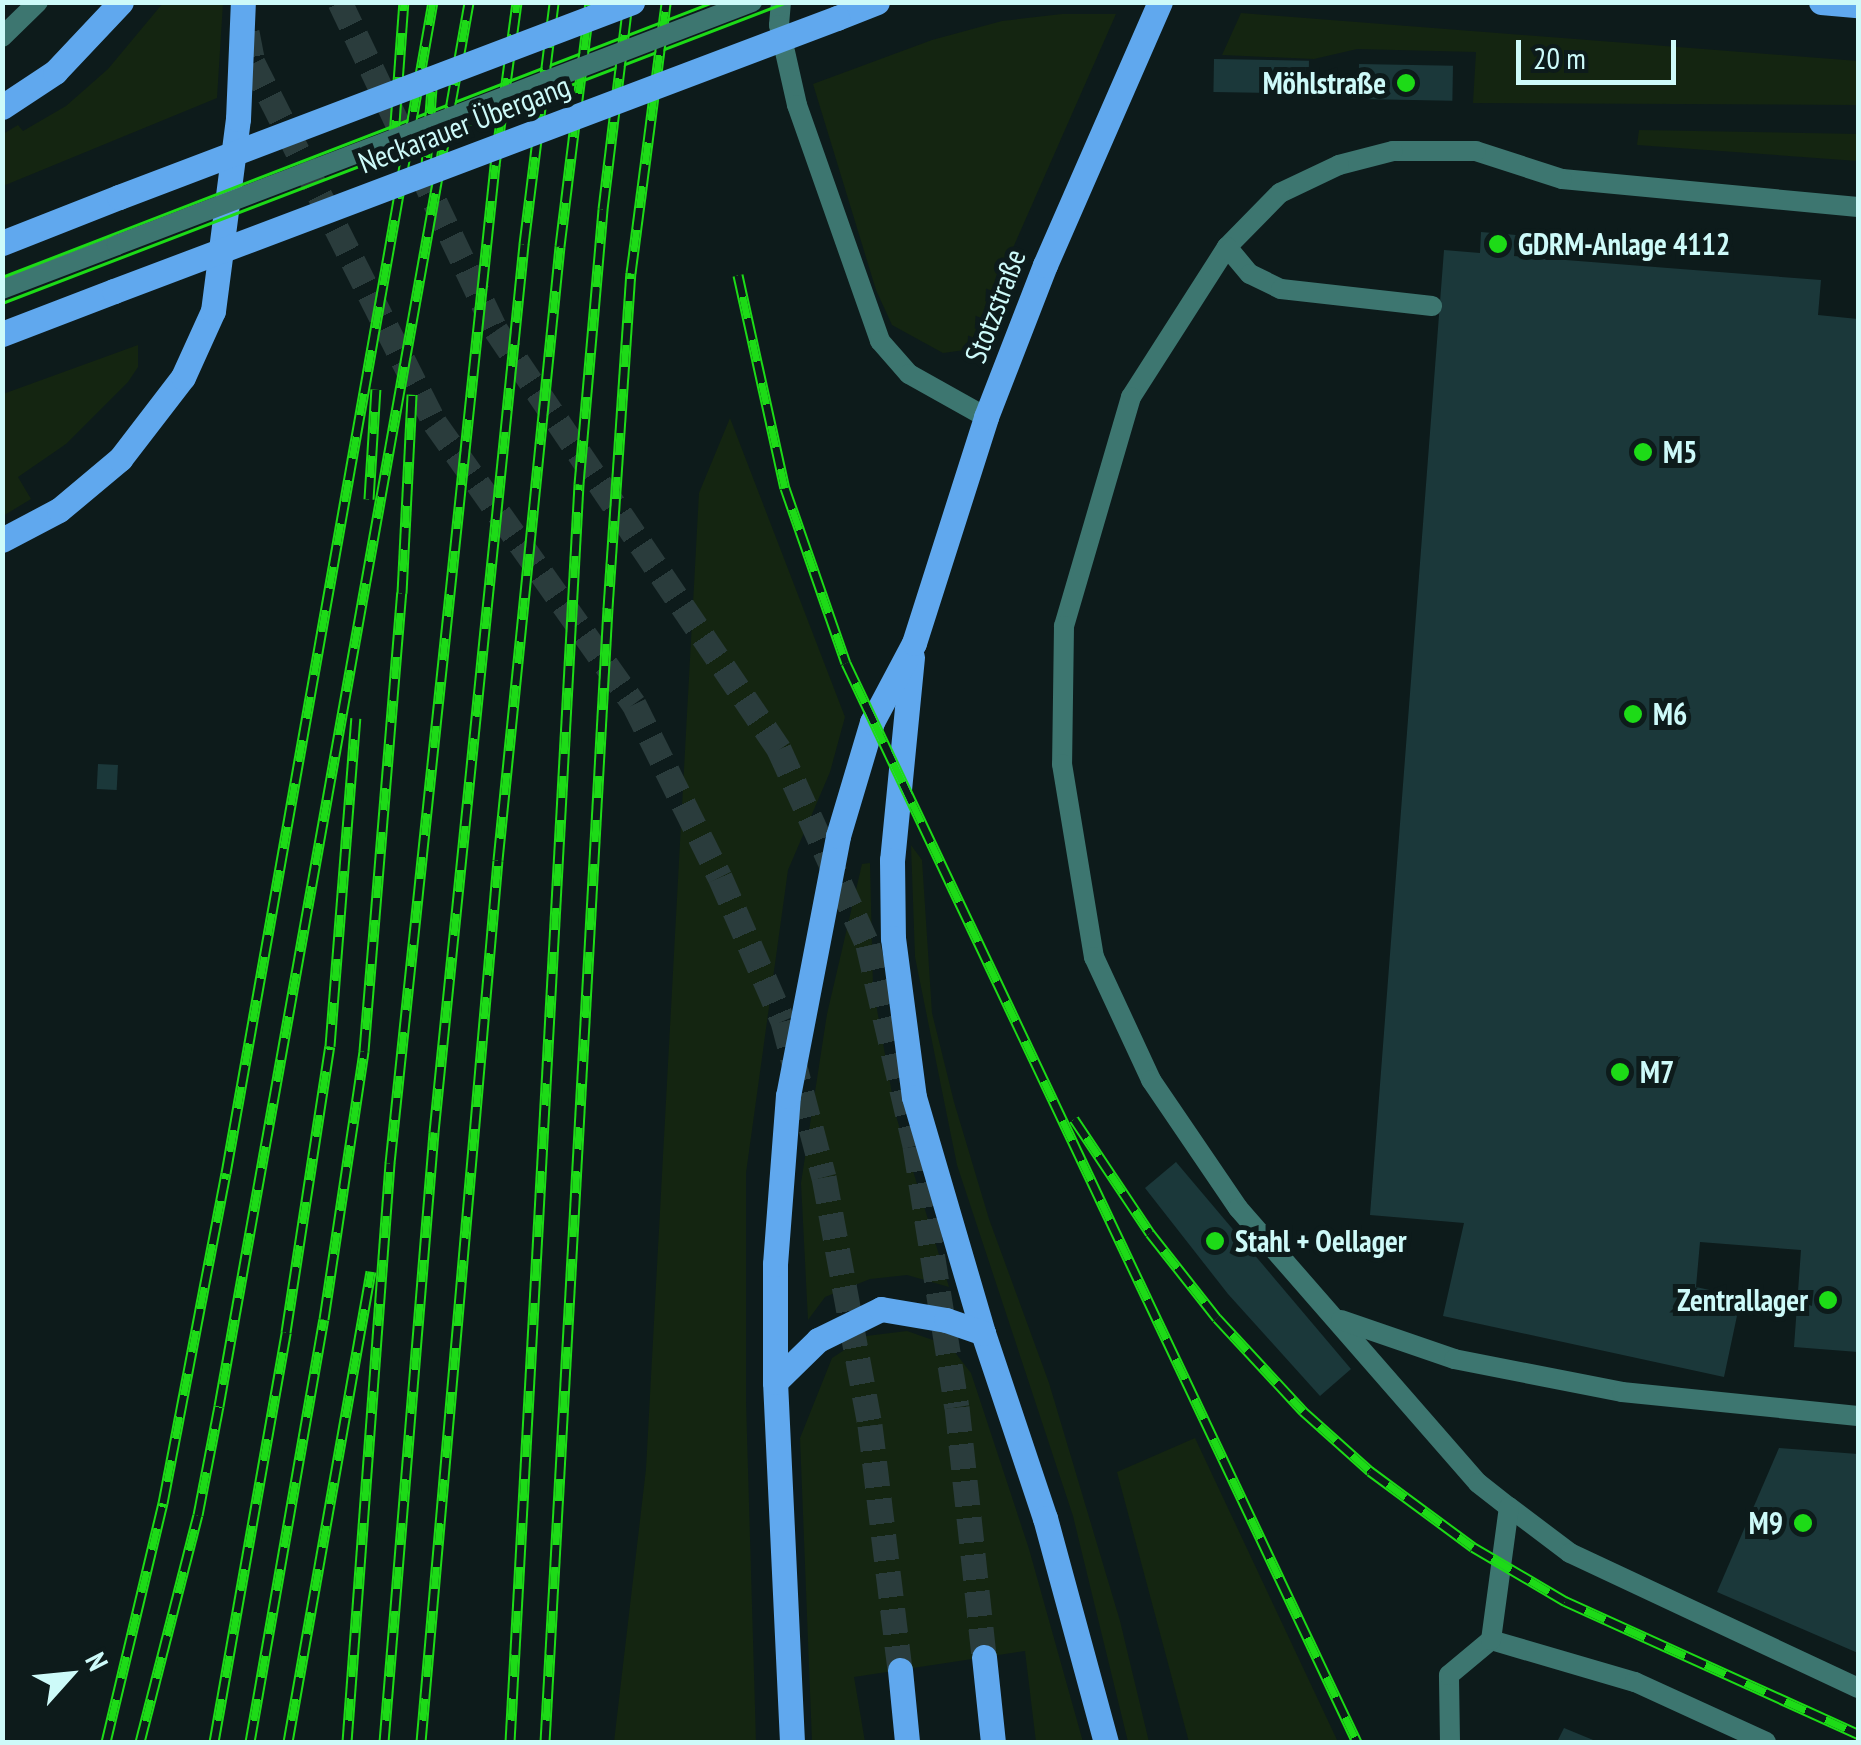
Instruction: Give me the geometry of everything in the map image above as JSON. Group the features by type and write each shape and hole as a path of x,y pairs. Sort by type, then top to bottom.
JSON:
{"main road":[{"path":"2,107 55,72 120,2"},
{"path":"2,540 60,510 120,459 184,377 213,311 238,120 244,2"},
{"name":"Neckarauer Übergang","path":"2,242 632,2"},
{"name":"Neckarauer Übergang","path":"2,334 877,2"},
{"name":"Stotzstraße","path":"914,642 986,418 1052,248 1160,2"},
{"path":"1822,2 1858,6"},
{"path":"914,642 892,860 893,938 914,1097 983,1333 1045,1518 1106,1742"},
{"path":"792,1742 775,1382 775,1264 788,1096 838,836 872,722 914,642"},
{"path":"775,1382 818,1340 882,1309 946,1320 983,1333"},
{"path":"984,1658 993,1742"},
{"path":"900,1670 907,1742"}],"street":[{"path":"2,37 38,2"},
{"path":"2,288 752,2"},
{"path":"781,2 778,25 797,105 880,341 909,374 986,418"},
{"path":"1858,207 1562,179 1476,151 1393,152 1339,165 1280,193 1226,248 1131,398 1064,626 1062,764 1094,957 1151,1080 1238,1208 1478,1483 1508,1507 1570,1553 1858,1688"},
{"path":"1226,248 1250,274 1281,289 1432,306"},
{"path":"1339,1320 1454,1358 1622,1392 1858,1416"},
{"path":"1450,1742 1449,1675 1491,1640 1508,1507"},
{"path":"1491,1640 1635,1682 1766,1742"}],"green space":[{"path":"163,3 223,3 217,98 3,186 3,134 18,125 23,131 66,106 108,69"},
{"path":"1241,13 1858,61 1858,105 1473,103 1476,52 1357,49 1314,59 1222,55"},
{"path":"1062,14 1116,14 975,334 965,350 943,353 892,325 876,290 813,84 932,40 1002,21"},
{"path":"1639,130 1858,134 1858,161 1637,145"},
{"path":"138,345 138,367 128,382 66,444 18,477 31,499 3,516 3,394"},
{"path":"730,418 845,717 830,772 788,870 746,1173 746,1401 756,1742 614,1742 646,1469 699,493"},
{"path":"911,845 922,860 932,1013 954,1102 989,1219 1049,1383 1120,1621 1149,1742 1128,1742 1073,1516 957,1165 915,957"},
{"path":"870,863 873,987 896,1116 949,1287 907,1275 870,1279 825,1297 808,1320 801,1183 827,1014 862,864"},
{"path":"907,1331 950,1346 971,1373 1029,1549 1083,1742 1036,1742 1025,1651 854,1677 865,1742 812,1742 800,1438 832,1358 866,1336"},
{"path":"1195,1438 1338,1742 1189,1742 1117,1472"}],"building":[{"name":"Möhlstraße","path":"1214,59 1309,61 1308,94 1213,92"},
{"name":"Möhlstraße","path":"1359,64 1453,66 1452,101 1358,99"},
{"path":"1481,232 1516,235 1514,256 1821,280 1818,315 1858,319 1858,1352 1794,1347 1801,1250 1700,1242 1696,1287 1741,1297 1724,1377 1443,1316 1464,1223 1370,1215 1444,250 1480,253"},
{"path":"98,764 118,765 117,790 97,789"},
{"name":"Stahl + Oellager","path":"1176,1162 1351,1369 1320,1396 1228,1294 1145,1188"},
{"name":"M9","path":"1779,1448 1858,1454 1858,1653 1717,1592"},
{"path":"1564,1728 1598,1742 1557,1742"}],"tunnel":[{"path":"340,2 496,330 779,749 868,945 915,1146 957,1407 984,1657"},
{"path":"247,32 253,63 435,423 634,704 720,877 783,1021 824,1177 870,1425 900,1670"}],"tram line":[{"path":"2,277 713,2"},
{"path":"2,303 787,2"}],"railway":[{"path":"392,164 404,2"},
{"path":"106,1742 163,1503 226,1173 433,2"},
{"path":"140,1742 198,1515 219,1406 469,2"},
{"path":"347,1742 390,1163 495,165 517,2"},
{"path":"384,1742 434,1132 524,244 554,2"},
{"path":"421,1742 498,860 560,246 590,2"},
{"path":"510,1742 579,484 603,209 628,2"},
{"path":"545,1742 608,608 631,273 666,2"},
{"path":"425,179 433,74"},
{"path":"738,275 785,488 846,663 1357,1742"},
{"path":"369,499 376,389"},
{"path":"250,1742 324,1319 364,1051 402,593 412,394"},
{"path":"214,1742 286,1332 330,1046 356,718"},
{"path":"1074,1119 1150,1233 1217,1318 1303,1411 1370,1471 1473,1547 1565,1601 1858,1734"},
{"path":"288,1742 371,1271"}],"place":[{"name":"Möhlstraße","path":"1406,83"},
{"name":"GDRM-Anlage 4112","path":"1498,244"},
{"name":"M5","path":"1643,452"},
{"name":"M6","path":"1633,714"},
{"name":"M7","path":"1620,1072"},
{"name":"Stahl + Oellager","path":"1215,1241"},
{"name":"Zentrallager","path":"1828,1300"},
{"name":"M9","path":"1803,1523"}]}
